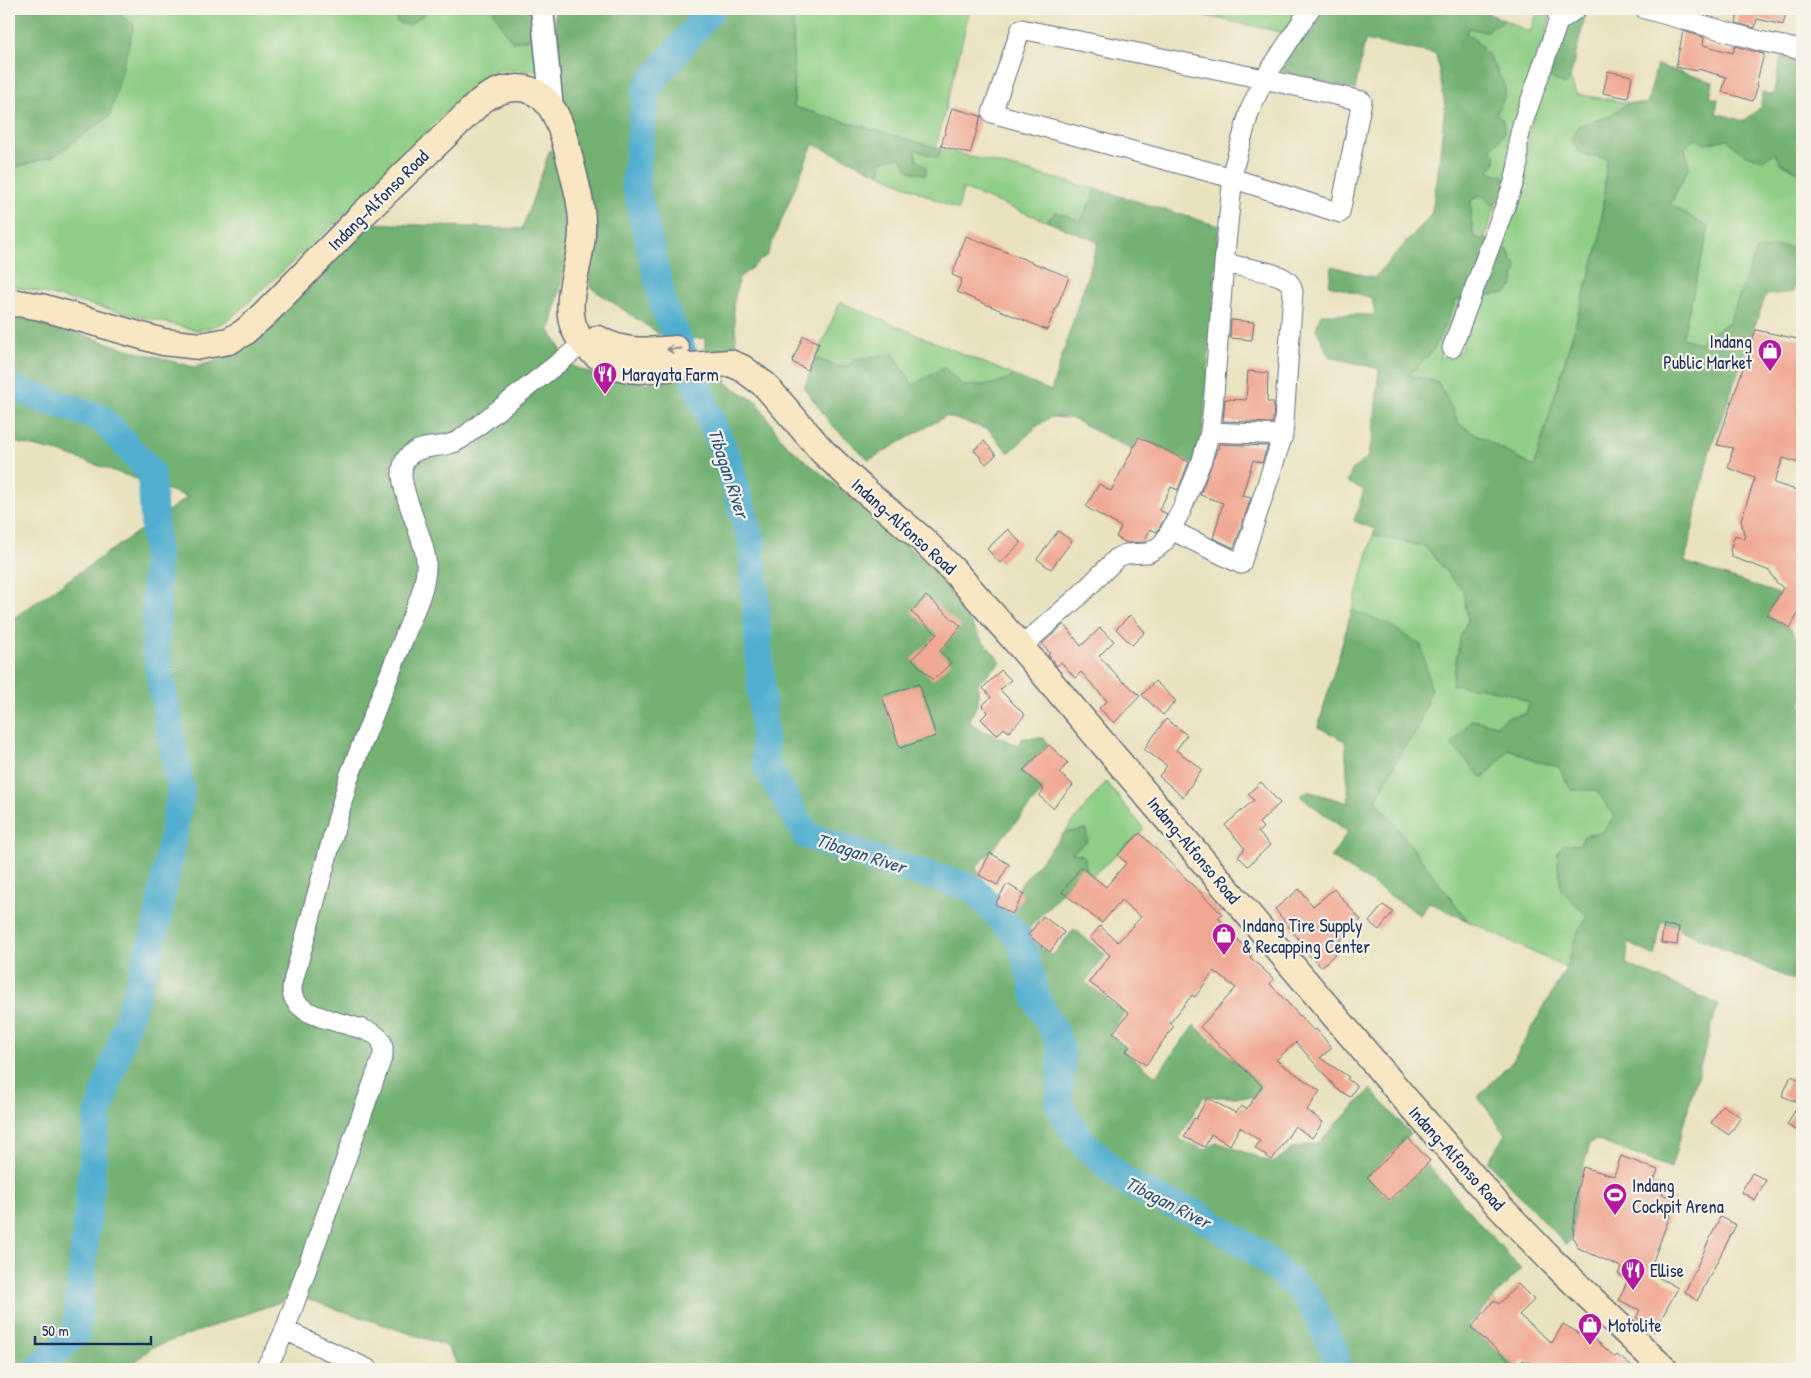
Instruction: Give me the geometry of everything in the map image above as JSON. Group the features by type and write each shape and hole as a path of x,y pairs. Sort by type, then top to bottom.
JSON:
{"main road":[{"name":"Indang-Alfonso Road","path":"9,304 41,307 163,342 200,346 229,340 244,333 264,315 358,219 458,122 489,95 509,88 531,89 541,95 552,108 567,147 577,189 582,223 582,239 571,309 573,325 584,343 599,356 616,366 634,370 645,361 711,355 734,364 760,380 823,452 846,475 909,527 939,555 1021,647 1452,1154 1552,1261 1664,1369"},
{"name":"Indang-Alfonso Road","path":"571,309 576,321 604,342 627,351 645,361"}],"street":[{"path":"542,9 552,108"},
{"path":"1021,647 1116,559 1126,554 1139,555 1151,552 1164,542 1196,477 1210,432 1232,178 1244,130 1264,78 1310,9"},
{"path":"1452,348 1514,182 1518,164 1518,142 1522,125 1558,15 1576,9"},
{"path":"1645,9 1764,42 1802,50"},
{"path":"1021,29 1264,78 1362,101 1340,213 1232,178 992,113 1021,29"},
{"path":"1171,530 1241,564 1283,435 1293,292 1291,285 1286,279 1276,275 1224,263"},
{"path":"264,1369 275,1352 285,1330 383,1055 384,1045 379,1038 370,1033 312,1013 301,1007 294,998 292,990 349,776 420,597 426,575 425,558 403,480 403,464 408,456 417,451 446,446 461,439 584,343"},
{"path":"1210,432 1283,435"},
{"path":"285,1330 368,1369"}],"green space":[{"path":"9,9 122,9 121,16 134,25 110,116 54,156 9,169"},
{"path":"122,9 396,9 397,22 409,25 431,9 492,9 512,42 536,38 537,71 500,70 471,87 332,226 231,318 214,326 196,330 9,285 9,169 54,156 121,16"},
{"path":"396,9 431,9 409,25 397,22"},
{"path":"492,9 531,9 536,38 512,42"},
{"path":"554,9 793,9 794,107 941,149 938,158 914,149 917,160 926,167 926,175 909,171 901,157 882,161 880,174 813,144 767,255 739,278 733,306 736,336 735,352 705,355 705,338 678,339 674,330 659,334 590,287 588,195 562,106 560,63"},
{"path":"793,9 970,9 936,148 794,107"},
{"path":"1174,9 1303,9 1285,33"},
{"path":"1320,9 1487,9 1489,14 1504,20 1501,24 1492,26 1487,32 1468,28 1466,33 1483,50 1505,87 1504,98 1496,113 1501,118 1505,127 1502,136 1490,148 1496,156 1494,164 1489,171 1493,174 1503,175 1508,182 1496,205 1491,204 1482,195 1471,200 1471,219 1474,238 1486,239 1507,249 1517,267 1512,288 1506,293 1456,300 1434,349 1409,375 1438,382 1460,425 1534,467 1600,240 1607,158 1581,154 1571,139 1579,125 1606,118 1629,103 1647,104 1657,65 1713,82 1710,97 1718,99 1716,113 1744,121 1761,107 1762,92 1773,95 1782,53 1802,57 1802,174 1781,163 1775,153 1762,160 1742,153 1727,139 1705,144 1694,138 1685,148 1689,167 1670,204 1709,228 1682,338 1698,343 1729,322 1757,250 1784,246 1795,250 1795,242 1802,243 1802,272 1798,271 1793,292 1766,295 1710,450 1685,562 1779,594 1767,615 1790,628 1802,645 1802,984 1661,921 1655,956 1628,943 1626,964 1718,1004 1671,1168 1596,1140 1590,1143 1577,1190 1573,1237 1566,1245 1488,1162 1505,1134 1478,1097 1513,1061 1566,968 1576,936 1587,916 1561,890 1557,854 1564,844 1580,845 1584,836 1603,832 1615,816 1596,790 1571,790 1559,767 1534,760 1509,749 1483,779 1452,745 1471,720 1497,725 1508,717 1526,714 1528,703 1515,695 1488,689 1452,685 1460,637 1468,620 1463,590 1426,547 1373,535 1375,529 1354,521 1364,490 1347,482 1353,469 1367,458 1373,437 1379,369 1330,357 1316,329 1321,314 1375,315 1372,298 1329,285 1332,266 1374,278 1431,215 1437,181 1445,106 1436,54 1365,40 1355,90 1281,71"},
{"path":"1539,9 1552,9 1507,187 1489,171 1494,164 1490,148 1497,143 1503,120 1495,113 1500,106 1498,72 1486,50 1466,33 1468,28 1487,32 1492,26 1501,24 1504,20 1530,32"},
{"path":"1565,9 1587,9 1570,78 1564,85 1550,77 1548,68"},
{"path":"1548,68 1564,85 1570,78 1576,94 1629,103 1606,118 1579,125 1581,154 1607,158 1600,240 1534,467 1460,425 1438,382 1409,375 1434,349 1456,300 1462,299 1440,358 1460,352 1475,307 1485,296 1506,293 1499,245 1528,159 1524,148"},
{"path":"1694,138 1705,144 1727,139 1742,153 1775,152 1781,163 1802,174 1802,243 1796,242 1795,250 1757,250 1729,322 1698,343 1682,338 1709,228 1670,204 1689,167 1685,148"},
{"path":"914,149 938,158 941,149 1096,189 1081,221 1057,212 1046,221 963,189 958,210 880,174 882,161 901,157 909,171 917,160"},
{"path":"550,150 561,155 568,192 568,256 550,331 569,364 604,379 648,383 718,376 726,379 727,384 757,402 783,442 904,542 941,578 982,640 1001,662 978,683 978,702 969,722 986,732 1018,745 1023,738 1044,738 1048,744 1022,771 1044,790 976,868 999,915 1012,914 1024,894 1016,890 1064,833 1087,829 1087,841 1072,853 1085,857 1086,872 1080,867 1062,892 1024,934 1052,956 1074,929 1106,955 1085,982 1125,1013 1109,1034 1126,1047 1124,1051 1156,1076 1194,1025 1264,1087 1257,1097 1203,1097 1179,1139 1205,1150 1217,1142 1273,1163 1293,1148 1318,1143 1371,1089 1410,1134 1367,1178 1389,1200 1427,1164 1521,1269 1467,1326 1518,1369 460,1369 447,1346 297,1296 151,1348 127,1369 9,1369 9,621 188,497 59,452 9,441 9,318 12,316 47,323 123,348 194,367 220,360 253,340 369,223 522,229"},
{"path":"1096,189 1219,226 1203,428 1195,465 1139,437 1132,450 1071,418 1050,417 1035,428 1009,453 989,430 946,416 869,460 831,424 804,387 816,358 839,367 849,366 854,359 894,354 913,385 944,368 964,386 993,384 1015,376 1051,391 1098,242 1046,221 1057,212 1081,221"},
{"path":"1482,195 1496,205 1484,239 1474,238 1471,219 1471,200"},
{"path":"840,302 1015,376 993,384 964,386 944,368 913,385 849,366 839,367 816,358"},
{"path":"1373,535 1426,547 1463,590 1468,620 1460,637 1488,689 1515,695 1528,703 1526,714 1508,717 1497,725 1471,720 1452,745 1509,749 1534,760 1559,767 1571,790 1596,789 1615,816 1603,832 1584,836 1561,890 1587,916 1576,936 1566,968 1468,921 1376,800 1402,750 1417,731 1388,624 1352,610"},
{"path":"1352,610 1388,624 1421,645 1431,689 1417,731 1402,750 1376,800 1468,921 1429,902 1420,915 1331,857 1348,832 1300,796 1307,791 1349,803 1345,741 1318,727"},
{"path":"1106,782 1144,829 1093,876 1086,872 1087,866 1072,853 1087,829 1064,833"}],"building":[{"path":"1736,9 1787,9 1783,25 1757,19 1755,28 1736,23 1738,14 1735,13"},
{"path":"1683,31 1704,37 1703,45 1733,53 1735,46 1764,54 1753,101 1722,92 1726,77 1698,69 1697,71 1676,67"},
{"path":"1608,71 1632,76 1628,98 1603,93"},
{"path":"952,108 981,116 970,154 941,146"},
{"path":"966,236 1069,277 1047,330 957,292 962,279 952,275"},
{"path":"1231,320 1254,322 1252,340 1230,338"},
{"name":"Indang Public Market","path":"1756,330 1802,340 1802,464 1783,458 1774,483 1802,492 1802,607 1790,628 1767,615 1783,588 1776,582 1770,571 1732,557 1730,550 1735,535 1745,539 1741,520 1755,478 1728,468 1733,448 1717,445"},
{"path":"803,336 819,343 807,370 792,362"},
{"path":"1248,371 1268,373 1267,402 1274,402 1273,423 1223,421 1225,399 1246,400"},
{"path":"1139,437 1189,462 1178,490 1171,487 1159,510 1167,514 1157,532 1150,529 1144,542 1127,543 1116,537 1121,527 1086,507 1099,484 1111,491"},
{"path":"984,441 996,455 986,464 974,450"},
{"path":"1219,444 1268,446 1262,463 1253,460 1242,496 1251,498 1234,548 1213,538 1223,503 1200,495"},
{"path":"1008,529 1021,543 1000,563 987,549"},
{"path":"1058,531 1072,541 1051,569 1037,559"},
{"path":"926,596 961,626 940,651 951,663 933,680 912,659 937,634 911,612"},
{"path":"1130,615 1145,632 1132,645 1116,629"},
{"path":"1064,624 1081,646 1100,628 1114,641 1099,656 1124,683 1140,696 1114,723 1099,708 1107,701 1081,672 1075,678 1061,662 1057,666 1048,655 1050,653 1042,644"},
{"path":"1001,670 1011,680 1000,690 1025,715 1009,732 1004,728 997,735 981,719 988,712 982,706 991,697 983,688"},
{"path":"1155,681 1176,701 1163,715 1142,695"},
{"path":"919,684 936,736 900,748 882,696"},
{"path":"1166,719 1187,735 1176,750 1202,769 1183,797 1159,776 1167,766 1144,749"},
{"path":"1049,745 1068,763 1059,773 1073,785 1053,808 1039,796 1044,790 1023,770"},
{"path":"1261,782 1280,803 1259,823 1263,828 1258,832 1270,845 1248,866 1238,856 1245,849 1225,825 1254,800 1248,794"},
{"path":"1140,833 1222,914 1218,918 1252,955 1250,957 1274,979 1270,984 1314,1031 1316,1029 1332,1048 1320,1058 1349,1077 1347,1079 1357,1086 1350,1097 1337,1089 1296,1042 1276,1060 1320,1091 1307,1110 1323,1122 1312,1138 1295,1126 1272,1160 1255,1148 1260,1141 1240,1127 1230,1145 1211,1134 1205,1147 1184,1137 1207,1098 1236,1113 1241,1106 1247,1109 1262,1086 1200,1027 1236,988 1214,971 1195,997 1192,995 1170,1023 1174,1026 1146,1065 1126,1051 1130,1046 1113,1033 1129,1013 1089,982 1110,955 1090,938 1100,926 1118,942 1141,917 1121,900 1102,923 1062,892 1081,867 1106,887 1126,863 1118,855"},
{"path":"990,853 1009,864 997,885 979,875"},
{"path":"1007,884 1024,894 1012,914 995,904"},
{"path":"1299,889 1313,906 1334,889 1361,920 1332,948 1336,953 1321,967 1303,949 1305,947 1275,909"},
{"path":"1383,905 1393,912 1379,930 1369,922"},
{"path":"1043,916 1064,932 1050,952 1028,935"},
{"path":"1664,925 1679,927 1677,945 1661,943"},
{"path":"1791,1076 1802,1081 1802,1133 1787,1125 1799,1103 1782,1096"},
{"path":"1722,1105 1741,1117 1729,1135 1711,1123"},
{"path":"1408,1138 1430,1161 1389,1200 1367,1177"},
{"name":"Indang Cockpit Arena","path":"1621,1156 1658,1170 1653,1183 1664,1188 1662,1194 1676,1199 1649,1272 1678,1288 1654,1332 1636,1317 1640,1310 1619,1300 1628,1279 1618,1274 1621,1267 1578,1248 1573,1237 1577,1190 1583,1167 1614,1176"},
{"path":"1752,1173 1766,1180 1755,1200 1741,1192"},
{"path":"1720,1217 1736,1225 1697,1301 1685,1292"},
{"path":"1518,1284 1534,1300 1519,1315 1552,1343 1563,1324 1589,1339 1591,1336 1615,1357 1617,1355 1635,1369 1541,1369 1523,1360 1517,1367 1471,1328 1494,1300 1499,1304"}],"waterway":[{"name":"Tibagan River","path":"712,9 647,87 635,182 664,307 728,461 752,544 766,765 806,835 876,860 973,888 1021,940 1037,1000 1057,1037 1062,1056 1059,1105 1068,1122 1084,1143 1124,1181 1160,1200 1197,1214 1257,1252 1307,1296 1335,1352 1337,1369"},
{"path":"9,387 101,418 151,472 156,550 156,653 181,792 154,937 97,1117 76,1333 39,1369"}],"place":[{"name":"Indang Public Market","path":"1770,372"},
{"name":"Marayata Farm","path":"605,395"},
{"name":"Indang Tire Supply & Recapping Center","path":"1224,956"},
{"name":"Indang Cockpit Arena","path":"1615,1216"},
{"name":"Ellise","path":"1633,1291"},
{"name":"Motolite","path":"1590,1346"}]}
